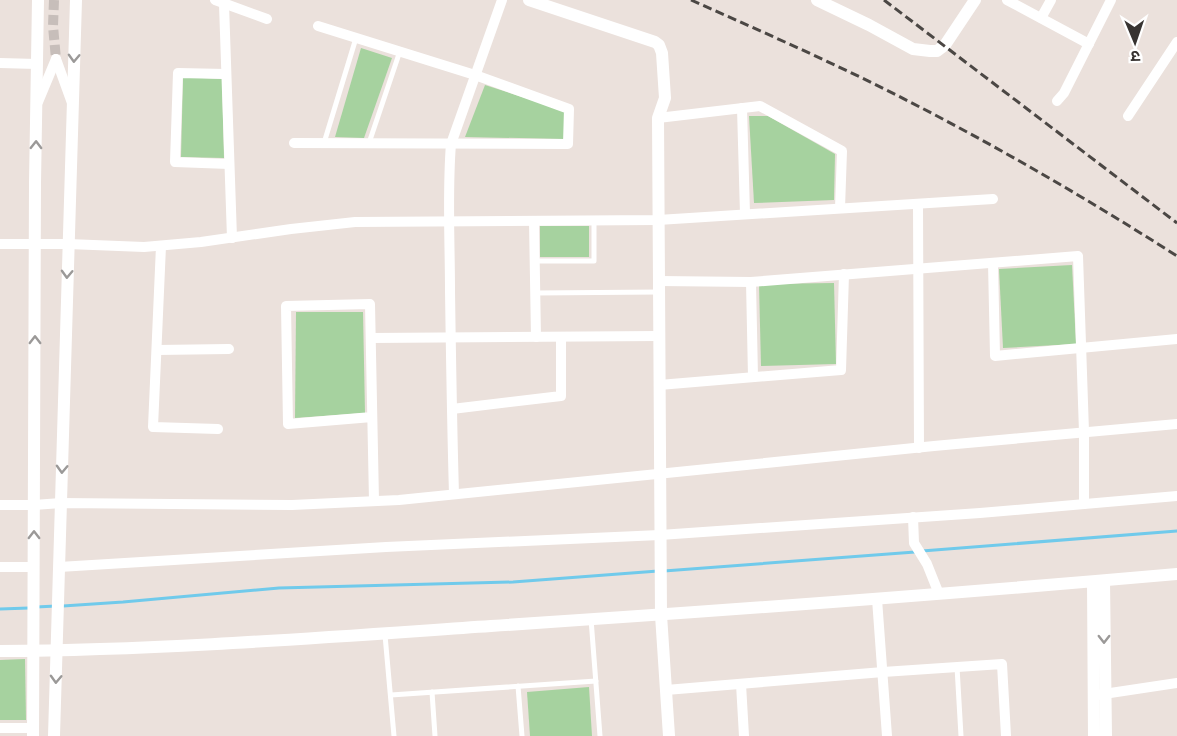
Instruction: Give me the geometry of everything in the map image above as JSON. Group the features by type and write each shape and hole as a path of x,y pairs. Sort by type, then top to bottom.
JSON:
{"street":[{"path":"0,728 33,732 38,0"},
{"path":"54,736 76,0"},
{"path":"454,494 449,222 451,144 502,0"},
{"path":"529,0 655,42 662,53 665,98 658,118 660,584 669,736"},
{"path":"818,0 913,49 930,51 937,51 945,45 975,0"},
{"path":"1007,0 1089,44"},
{"path":"1041,18 1051,0"},
{"path":"1057,101 1064,93 1111,0"},
{"path":"232,238 226,74 219,2 267,19"},
{"path":"294,143 568,144 569,109 475,75 318,26"},
{"path":"1128,116 1177,42"},
{"path":"36,105 56,59 72,103"},
{"path":"0,63 37,64"},
{"path":"226,74 178,73 175,162 229,164"},
{"path":"658,118 760,106 842,150 840,208"},
{"path":"742,108 745,214"},
{"path":"0,244 144,247 355,222 658,220 993,199"},
{"path":"918,204 920,448"},
{"path":"534,221 536,337"},
{"path":"161,246 153,427 218,429"},
{"path":"659,286 751,282 1078,256 1084,432 1083,504"},
{"path":"993,263 995,356 1177,339"},
{"path":"659,385 841,370 844,274"},
{"path":"751,282 753,377"},
{"path":"372,417 288,424 286,306 370,304 374,501"},
{"path":"371,339 659,336"},
{"path":"452,409 561,396 561,337"},
{"path":"157,350 229,350"},
{"path":"0,505 61,503 292,505 374,501 1177,424"},
{"path":"59,567 386,547 660,535 1177,496"},
{"path":"913,517 914,543 927,564 939,594"},
{"path":"0,567 34,567"},
{"path":"0,651 86,650 661,615 1177,574"},
{"path":"1094,736 1099,694 1099,581"},
{"path":"877,599 887,736"},
{"path":"666,690 1002,664 1006,736"},
{"path":"1099,694 1177,683"},
{"path":"741,684 744,736"},
{"path":"1099,694 1106,736"}],"lane":[{"path":"324,143 356,38"},
{"path":"369,143 400,51"},
{"path":"535,261 594,261 594,220"},
{"path":"536,293 659,286"},
{"path":"591,619 600,736"},
{"path":"385,633 394,736"},
{"path":"957,667 961,736"},
{"path":"391,695 596,681"},
{"path":"518,686 522,736"},
{"path":"432,692 435,736"}],"green space":[{"path":"361,48 392,58 364,138 335,137"},
{"path":"183,77 222,79 224,158 181,157"},
{"path":"485,85 566,111 564,139 465,137"},
{"path":"749,116 768,116 835,154 834,200 754,203"},
{"path":"540,226 589,226 589,257 540,257"},
{"path":"1072,265 1076,344 1003,348 999,269"},
{"path":"834,283 836,364 761,366 759,284"},
{"path":"296,312 363,312 365,413 295,418"},
{"path":"25,659 26,720 0,720 0,660"},
{"path":"589,687 592,736 530,736 527,692"}],"waterway":[{"path":"922,551 1177,531"},
{"path":"664,571 915,552"},
{"path":"63,606 279,588 513,582 658,571"},
{"path":"36,607 56,606"},
{"path":"0,609 29,608"}],"tunnel":[{"path":"54,0 53,26 56,59"}],"railway":[{"path":"691,0 839,67 941,118 1061,185 1177,256"},
{"path":"884,0 1177,223"}]}
